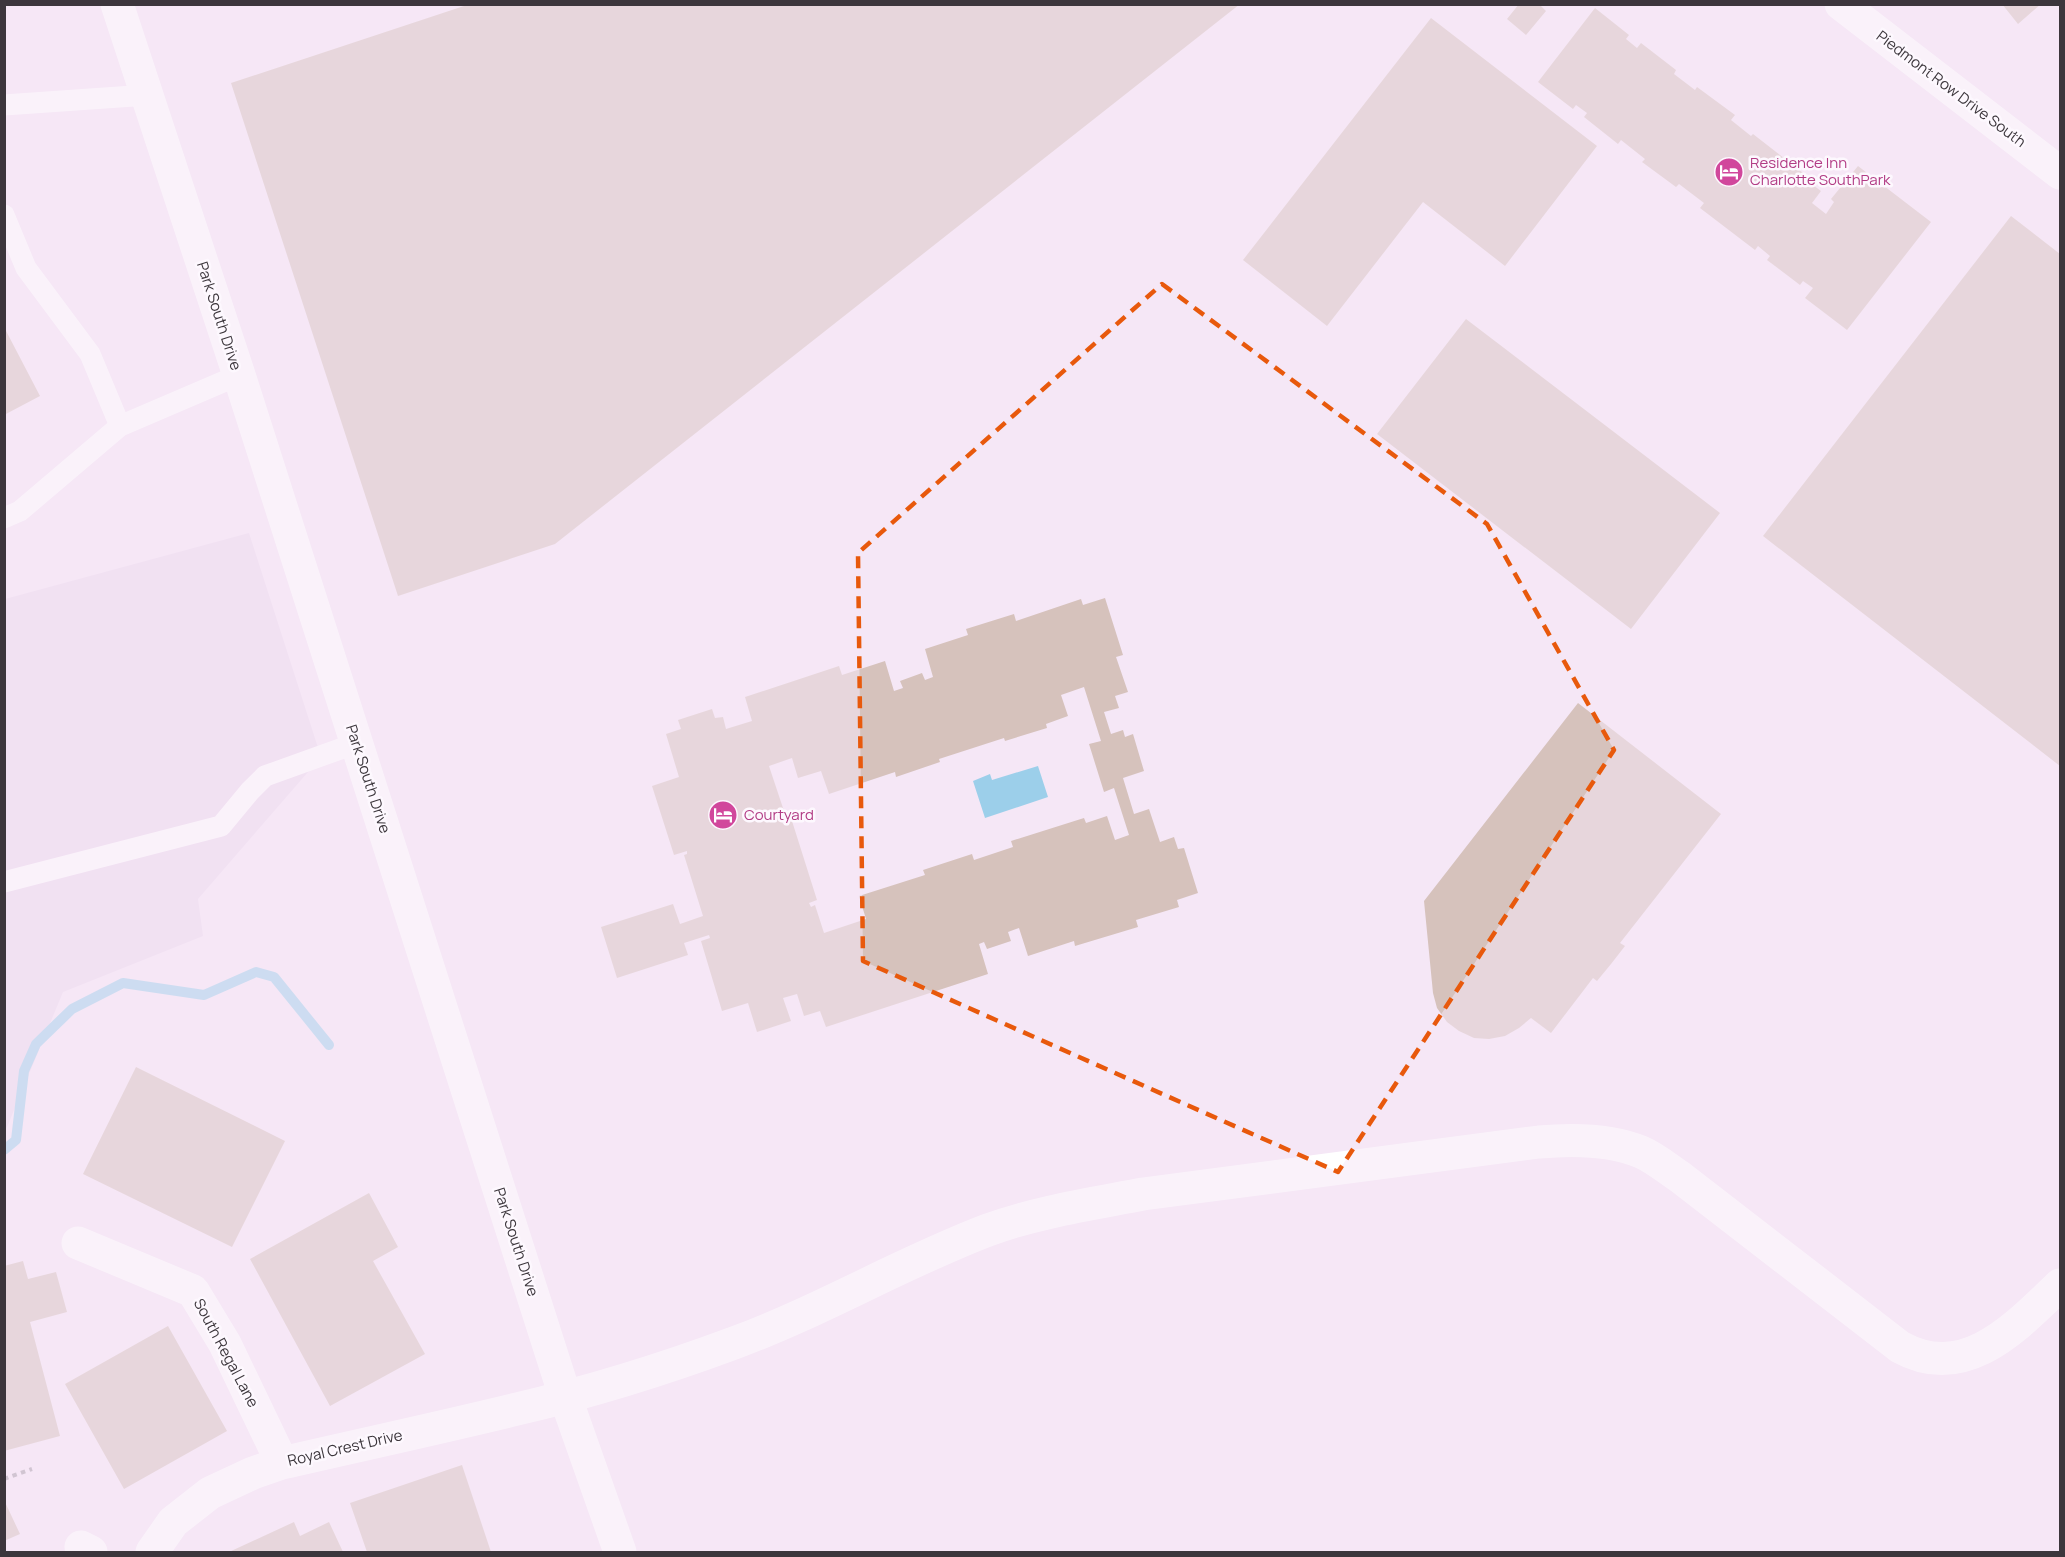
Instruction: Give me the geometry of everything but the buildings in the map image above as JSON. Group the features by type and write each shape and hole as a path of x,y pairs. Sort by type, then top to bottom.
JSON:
{"street":[{"name":"Park South Drive","path":"117,4 239,375 566,1396 620,1552"},
{"name":"Piedmont Row Drive South","path":"1841,4 2061,173"},
{"name":"Royal Crest Drive","path":"152,1552 173,1522 210,1493 253,1473 282,1463 517,1409 661,1367 778,1326 956,1243 994,1228 1042,1215 1143,1194 1562,1140 1607,1143 1641,1152 1657,1161 1900,1347 1920,1356 1935,1359 1951,1358 1969,1354 1995,1342 2061,1285"},
{"name":"South Regal Lane","path":"78,1243 194,1291 225,1344 282,1463"}],"lane":[{"path":"4,105 148,95"},
{"path":"4,215 26,268 90,354 120,426"},
{"path":"4,518 20,511 120,426 239,375"},
{"path":"4,882 221,826 250,791 266,776 357,743"}],"path":[{"path":"4,1479 32,1469"}],"highlighted area":[{"path":"1162,284 1487,524 1614,750 1338,1172 863,961 858,553"}],"shaded area":[{"path":"249,533 321,757 198,899 203,936 63,992 5,1129 5,599"}],"water":[{"path":"1038,766 1048,797 985,818 973,781 990,774 992,780"}],"waterway":[{"path":"4,1150 16,1140 24,1071 36,1044 72,1009 123,983 204,995 256,972 274,977 329,1045"}],"place":[{"name":"Residence Inn Charlotte SouthPark","path":"1729,172"},
{"name":"Courtyard","path":"723,815"}]}
